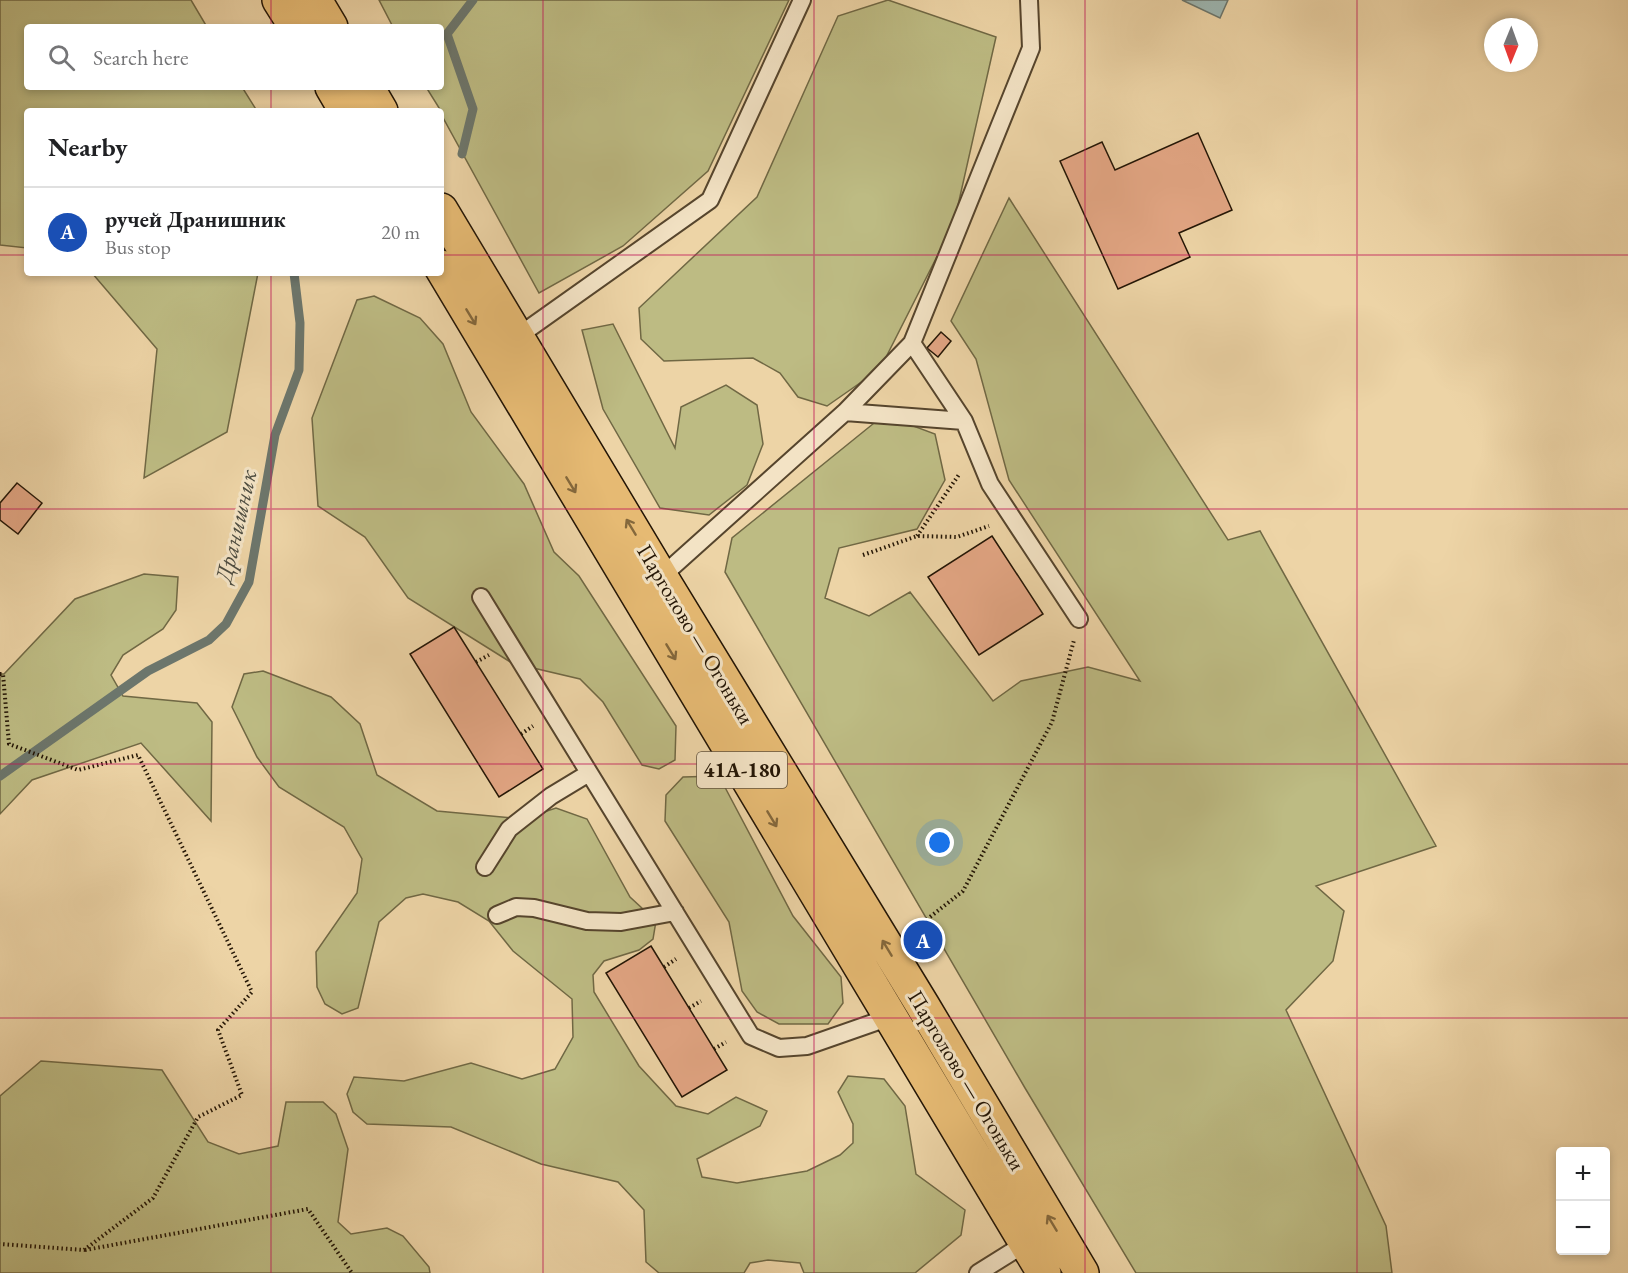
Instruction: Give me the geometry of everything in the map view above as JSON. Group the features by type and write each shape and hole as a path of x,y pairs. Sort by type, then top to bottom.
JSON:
{"main road":[{"path":"279,0 294,24"},
{"path":"315,0 329,24"},
{"path":"334,90 344,108"},
{"path":"369,90 379,108"},
{"name":"Парголово — Огоньки","path":"444,215 1082,1273"},
{"name":"Парголово — Огоньки","path":"444,272 1044,1273"}],"lane":[{"path":"518,337 710,200 802,0"},
{"path":"661,577 845,412 912,343 1031,48 1029,0"},
{"path":"912,343 964,421 990,484 1079,619"},
{"path":"845,412 964,421"},
{"path":"481,597 751,1036 779,1048 807,1046 890,1017"},
{"path":"485,867 509,829 551,796 589,773"},
{"path":"497,915 516,907 534,908 586,921 621,922 675,912"},
{"path":"978,1273 1026,1243"}],"path":[{"path":"917,536 976,450"},
{"path":"862,555 917,536 957,537 1012,518"},
{"path":"916,928 963,891 1047,733 1052,722 1079,619"},
{"path":"0,674 3,674 9,744 78,770 138,755 252,992 218,1030 242,1095 198,1116 153,1198 84,1250"},
{"path":"0,1244 84,1250 308,1209 352,1273"}],"shaded area":[{"path":"0,0 191,0 205,24 24,24 24,90 244,90 255,108 24,108 24,248 0,245"},
{"path":"379,0 789,0 708,171 623,246 539,293 444,119 444,108 439,108 428,90 444,90 444,24 391,24"},
{"path":"888,0 996,37 954,223 880,369 827,406 798,397 780,373 753,358 664,361 641,339 639,308 757,197 838,16"},
{"path":"1009,198 1228,540 1260,531 1436,846 1316,886 1344,911 1333,961 1286,1010 1386,1226 1392,1273 1136,1273 1025,1088 725,572 732,538 884,415 935,434 945,480 917,529 839,548 825,598 869,616 910,592 993,701 1021,681 1088,667 1140,681 1009,480 976,359 951,321"},
{"path":"95,276 257,276 227,432 144,478 157,349"},
{"path":"374,296 420,318 443,344 471,412 524,484 554,552 579,576 676,726 675,760 659,769 642,765 603,702 580,679 512,663 408,598 365,537 318,506 312,418 357,300"},
{"path":"613,324 675,448 681,407 726,385 757,405 763,444 747,485 709,515 660,508 603,409 582,330"},
{"path":"144,574 178,577 176,610 163,629 123,655 111,675 123,696 197,703 212,722 211,821 141,743 32,780 0,814 0,674 4,674 75,599"},
{"path":"263,671 331,697 360,724 377,775 437,811 523,819 556,808 587,819 630,897 656,921 653,939 639,950 604,961 593,975 594,992 639,1066 676,1106 708,1114 736,1097 767,1111 760,1126 697,1159 702,1177 737,1183 807,1171 840,1155 853,1143 853,1124 838,1092 848,1076 884,1079 905,1106 916,1174 965,1210 961,1235 915,1273 804,1273 800,1263 768,1260 750,1263 744,1273 659,1273 646,1262 644,1210 618,1182 541,1164 451,1127 367,1124 353,1112 347,1094 354,1077 404,1081 471,1063 522,1079 555,1069 573,1037 572,999 513,951 489,921 458,902 423,894 406,898 379,922 358,1008 342,1014 325,1004 317,987 316,952 357,893 362,859 344,827 279,787 257,757 232,707 244,674"},
{"path":"719,776 793,916 841,977 843,1003 828,1024 779,1024 757,1012 742,991 729,922 665,821 666,795 683,777"},
{"path":"41,1061 162,1070 208,1142 239,1154 278,1146 286,1102 323,1102 336,1114 348,1149 338,1222 351,1234 387,1228 403,1236 429,1267 430,1273 0,1273 0,1096"}],"water":[{"path":"1182,0 1228,0 1220,18"}],"building":[{"path":"1198,133 1232,210 1179,233 1190,257 1118,289 1060,161 1102,142 1115,170"},
{"path":"941,332 951,341 938,357 927,348"},
{"path":"17,483 42,503 18,534 0,520 0,503"},
{"path":"992,536 1043,614 979,655 928,577"},
{"path":"454,627 543,769 499,797 410,654"},
{"path":"651,946 727,1070 682,1097 606,973"}],"waterway":[{"name":"Дранишник","path":"462,154 473,109 447,34 473,0"},
{"name":"Дранишник","path":"0,776 148,671 209,640 226,624 249,582 275,435 299,370 300,323 294,276"}],"place":[{"name":"ручей Дранишник","path":"923,940"}]}
